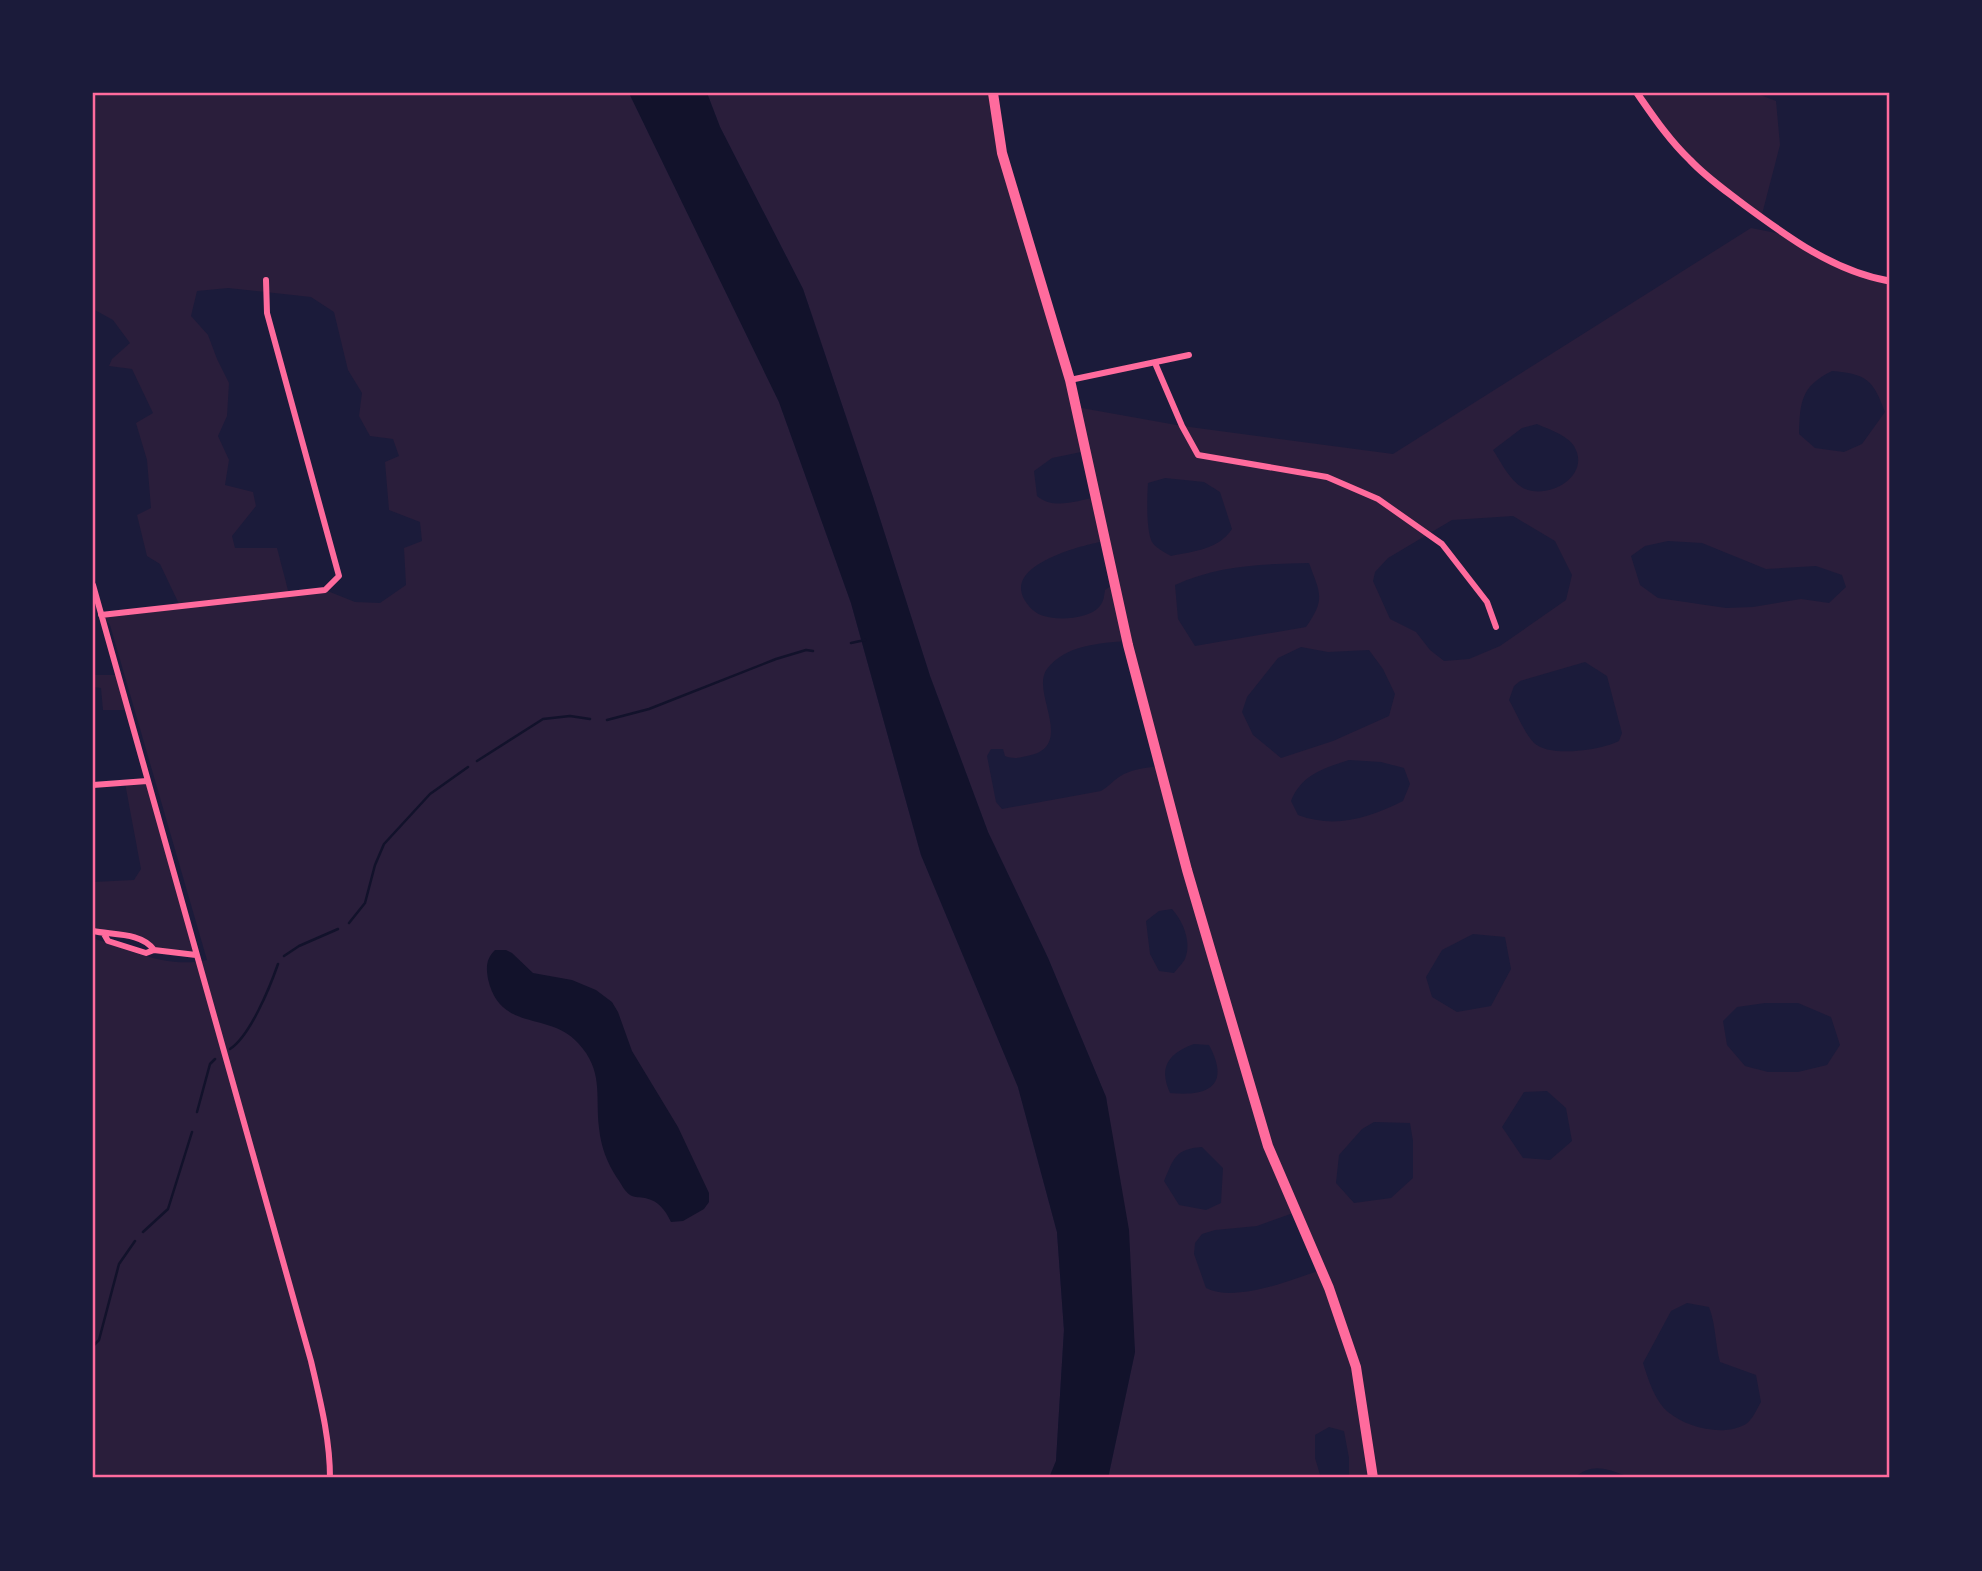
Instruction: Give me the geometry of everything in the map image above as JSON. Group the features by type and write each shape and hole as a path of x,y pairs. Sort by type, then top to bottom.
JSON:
{"highway":[{"path":"993,93 1002,153 1070,380 1128,645 1187,870 1268,1146 1329,1287 1356,1367 1374,1478"}],"street":[{"path":"1637,93 1690,161 1740,201 1831,263 1858,274 1889,281"},
{"path":"101,615 325,590 339,576 267,313 266,280"},
{"path":"1070,380 1189,355"},
{"path":"1155,363 1182,426 1198,455 1327,477 1378,499 1442,544 1487,602 1496,627"},
{"path":"93,585 311,1361 326,1430 330,1478"},
{"path":"93,785 147,781"},
{"path":"93,931 104,934 108,941 146,953 154,950 196,955"}],"shaded area":[{"path":"93,93 629,93 779,402 851,603 921,855 1018,1087 1057,1232 1064,1330 1056,1461 1049,1478 93,1478 93,938 163,960 207,960 110,625 101,615 180,606 160,564 147,556 137,515 151,508 147,460 136,423 153,413 132,369 109,366 112,359 130,343 113,320 93,309","holes":["228,288 311,297 334,312 348,370 362,393 359,416 370,436 393,439 399,456 385,462 389,510 420,522 422,541 404,548 406,585 380,603 355,602 325,590 289,594 277,548 235,548 232,536 256,506 253,492 225,485 229,460 218,436 227,416 229,383 208,335 191,316 197,291"]},
{"path":"629,93 707,93 720,127 803,289 930,676 988,832 1048,958 1106,1097 1129,1230 1135,1352 1108,1478 1049,1478 1056,1461 1064,1330 1057,1232 1018,1087 921,855 851,603 779,402"},
{"path":"707,93 993,93 1002,153 1076,407 1182,426 1393,454 1751,228 1787,235 1831,263 1889,281 1889,1478 1625,1478 1624,1475 1611,1470 1598,1468 1586,1470 1574,1478 1349,1478 1349,1458 1344,1431 1329,1427 1315,1435 1315,1458 1321,1478 1108,1478 1135,1352 1106,1097 1048,958 988,832 930,676 803,289 720,127","holes":["1832,371 1853,374 1872,385 1885,412 1862,444 1844,452 1815,448 1799,434 1800,413 1808,389","1537,424 1571,442 1578,457 1572,476 1565,483 1544,491 1523,488 1506,471 1493,450 1522,428","1086,451 1096,497 1058,504 1037,496 1034,471 1052,458","1165,478 1204,482 1220,492 1232,529 1213,545 1171,556 1152,542 1148,483","1513,516 1555,541 1572,575 1566,600 1500,646 1469,659 1444,661 1430,650 1416,632 1390,619 1373,581 1375,572 1388,558 1452,520","1105,541 1115,583 1105,590 1100,606 1089,614 1050,618 1032,609 1024,599 1021,587 1035,566 1065,552","1668,541 1702,543 1766,569 1816,566 1842,575 1846,587 1829,603 1801,599 1753,607 1726,608 1658,598 1640,585 1631,556 1645,546","1309,563 1319,596 1312,617 1306,627 1195,646 1178,619 1175,585 1207,573 1240,567","1127,641 1159,766 1128,772 1101,791 1002,809 996,802 987,756 991,749 1003,749 1005,756 1015,758 1044,749 1050,740 1051,729 1043,679 1047,669 1063,655 1095,644","1301,647 1328,652 1369,650 1383,669 1395,694 1389,716 1333,741 1281,758 1253,735 1242,712 1247,697 1278,658","1585,662 1607,676 1622,733 1619,741 1588,750 1542,748 1534,743 1527,733 1509,700 1514,686 1520,681","1349,760 1381,762 1404,768 1410,784 1403,801 1365,817 1325,821 1298,815 1291,801 1295,792 1307,779","1172,909 1185,932 1185,959 1174,973 1159,971 1150,954 1146,921 1159,911","1473,934 1505,937 1511,969 1491,1006 1457,1012 1432,997 1426,977 1442,950","1765,1003 1798,1003 1831,1017 1840,1045 1827,1065 1798,1072 1768,1072 1745,1066 1727,1045 1723,1021 1737,1007","1194,1044 1209,1045 1218,1070 1216,1079 1212,1086 1205,1090 1195,1093 1170,1093 1165,1076 1168,1062 1178,1052","1547,1091 1566,1108 1572,1141 1550,1160 1523,1158 1502,1127 1524,1092","1374,1122 1410,1123 1413,1178 1391,1198 1354,1203 1336,1183 1339,1155 1362,1129","1202,1147 1223,1168 1221,1203 1206,1210 1179,1205 1164,1181 1177,1156 1186,1150","1296,1212 1321,1270 1247,1292 1218,1292 1206,1288 1194,1254 1195,1243 1202,1234 1257,1226","1687,1303 1709,1307 1720,1362 1756,1375 1761,1402 1746,1424 1727,1430 1706,1429 1676,1418 1668,1412 1656,1396 1643,1363 1671,1311"]},
{"path":"1637,93 1755,93 1776,101 1780,145 1761,218 1690,161"},
{"path":"93,675 118,675 128,710 103,710 101,688 93,687"},
{"path":"147,781 196,955 154,950 149,943 93,931 93,882 134,880 141,869 125,783"},
{"path":"495,950 512,953 533,973 572,980 596,990 612,1002 632,1051 678,1127 709,1193 709,1202 704,1209 683,1221 671,1222 658,1204 650,1199 632,1196 626,1191 610,1167 603,1148 599,1128 597,1084 592,1063 567,1033 514,1015 503,1007 494,996 487,975 488,960"}],"waterway":[{"path":"851,643 865,640"},
{"path":"607,720 649,709 776,659 806,650 813,651"},
{"path":"477,761 543,719 570,716 590,719"},
{"path":"349,923 365,903 375,865 384,844 430,794 468,767"},
{"path":"284,956 299,946 338,929"},
{"path":"230,1049 252,1022 278,964"},
{"path":"197,1112 210,1064 215,1059"},
{"path":"143,1232 168,1209 192,1132"},
{"path":"93,1346 99,1340 119,1264 135,1241"}]}
